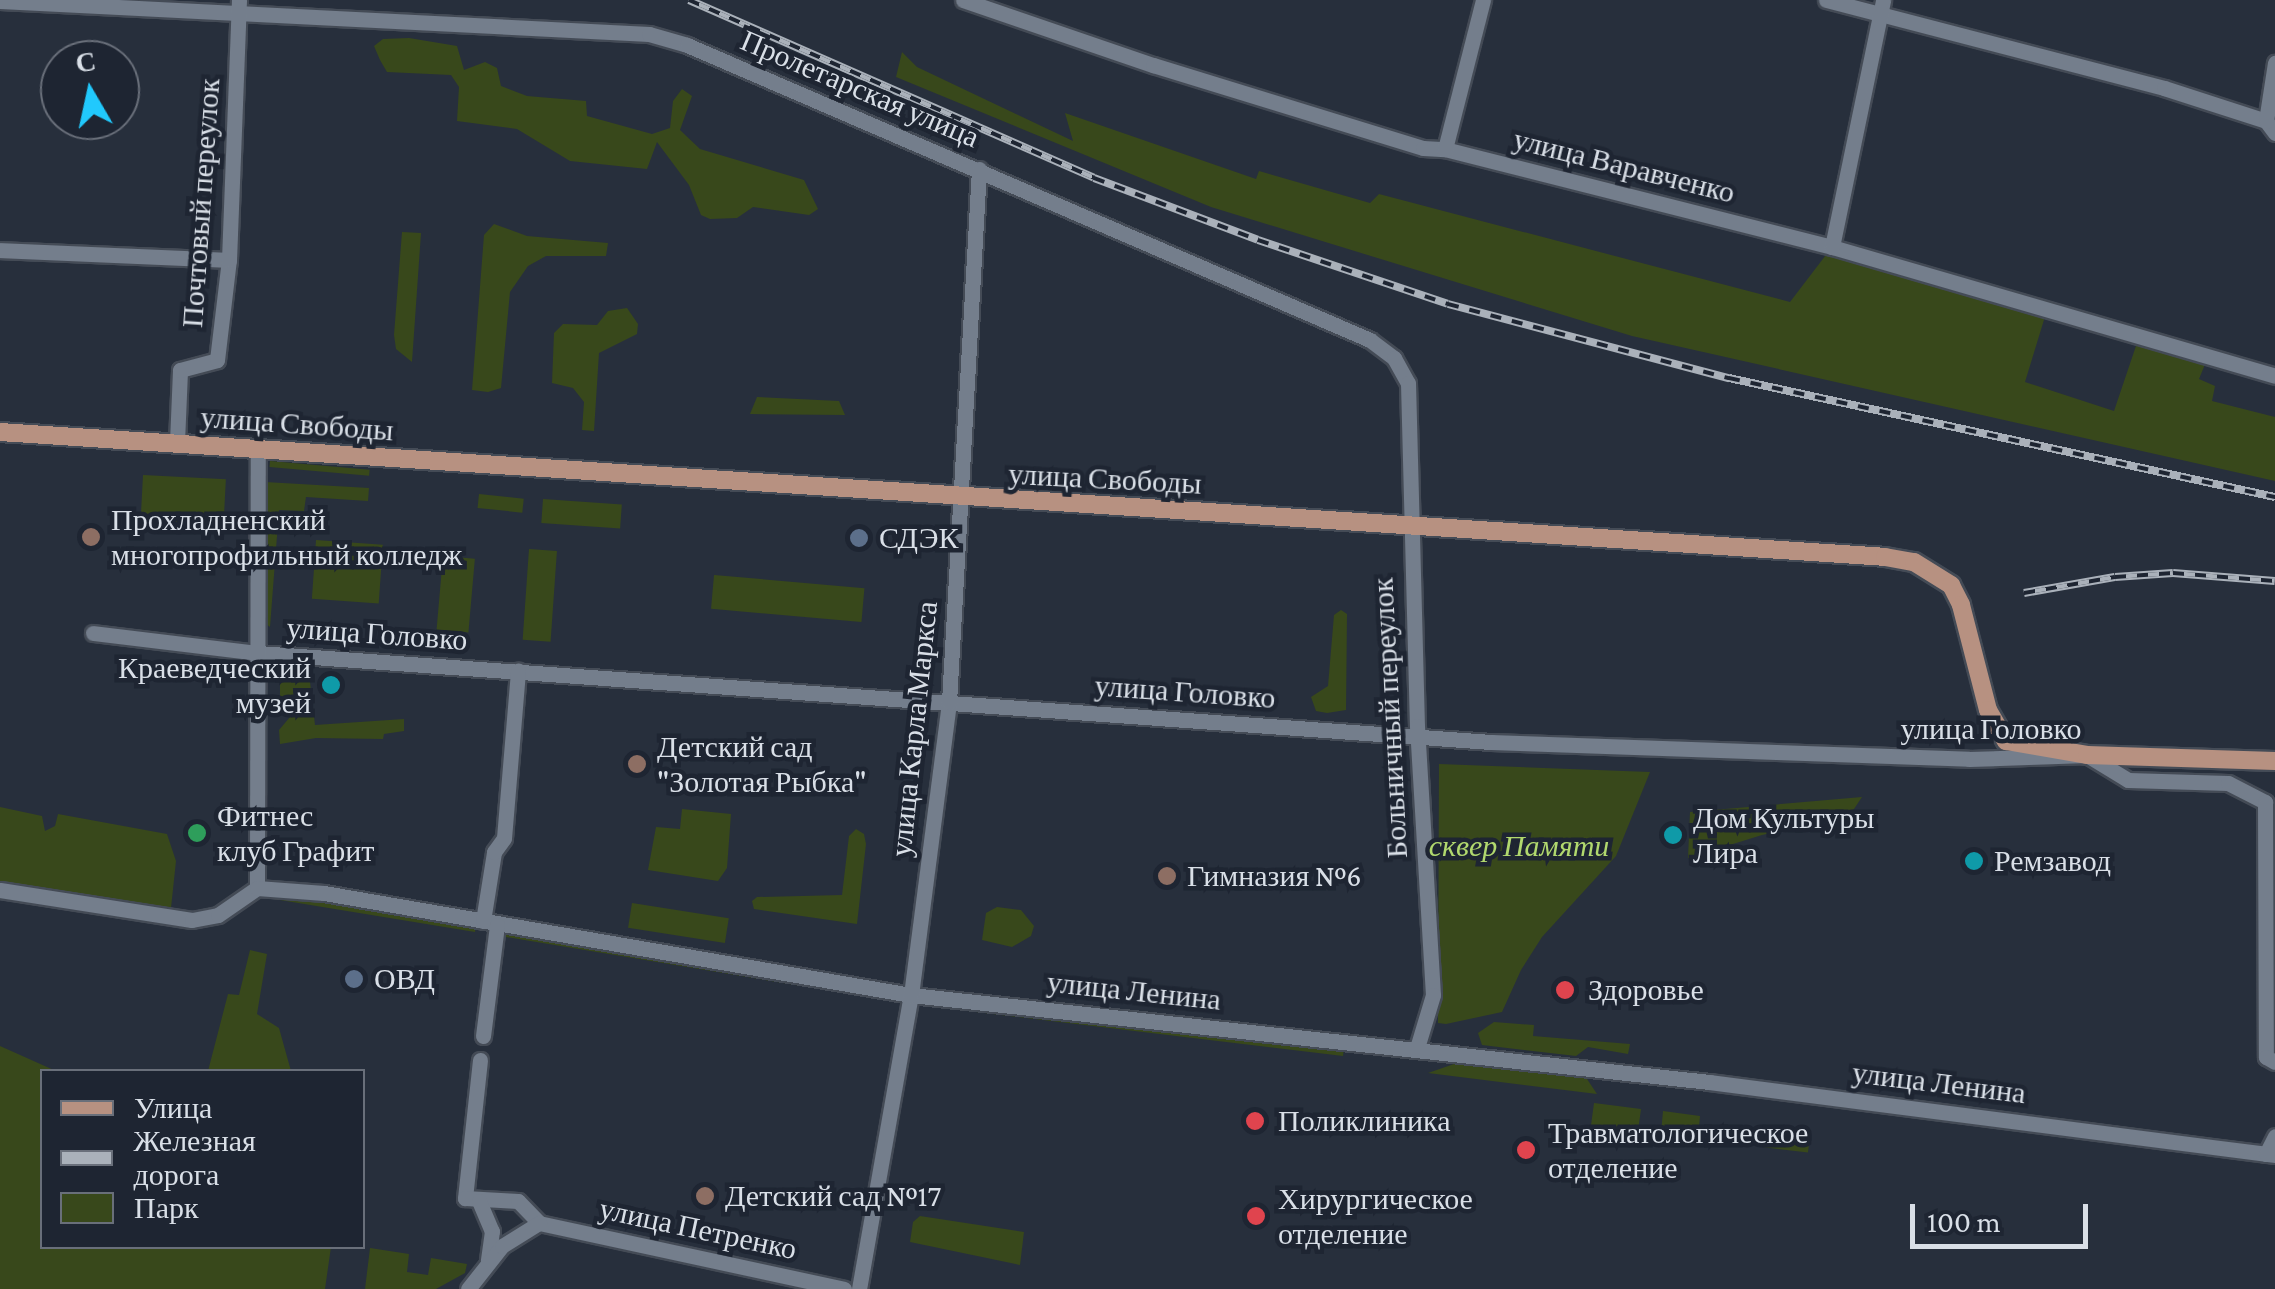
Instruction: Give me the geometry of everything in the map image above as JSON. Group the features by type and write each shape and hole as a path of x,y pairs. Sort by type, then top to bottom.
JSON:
{"main road":[{"name":"улица Свободы","path":"0,432 962,498 1410,524 1914,562 1951,586 1961,604 1988,710 2006,741 2087,755"},
{"name":"улица Головко","path":"2087,755 2275,761"}],"street":[{"name":"улица Варавченко","path":"963,0 1153,65 1423,148 1444,150 1832,248 2275,376"},
{"path":"1444,150 1483,0"},
{"path":"1826,0 1882,7 2164,88 2271,127 2275,63"},
{"name":"Пролетарская улица","path":"0,2 240,6 649,34 686,44 1370,340 1394,358 1408,383"},
{"name":"Почтовый переулок","path":"177,442 180,370 217,360 229,260 240,6"},
{"path":"1832,248 1882,7"},
{"name":"улица Карла Маркса","path":"859,1289 911,995 949,702 979,169"},
{"path":"0,250 229,260"},
{"name":"Больничный переулок","path":"1408,383 1417,736 1433,995 1416,1048"},
{"path":"0,890 192,920 218,915 257,888 258,449"},
{"name":"улица Головко","path":"93,633 258,653 1417,736 1728,753 1969,759 2087,755"},
{"path":"482,1036 494,852 504,838 518,671"},
{"path":"2087,755 2128,780 2228,783 2265,802 2266,1057 2275,1062"},
{"name":"улица Ленина","path":"257,888 324,893 911,995 1416,1048 1974,1114 2270,1155"},
{"path":"480,1060 472,1200 492,1230 488,1260"},
{"path":"2270,1155 2275,1136"},
{"path":"472,1200 503,1197 518,1201 539,1223 488,1260 473,1283 491,1289"},
{"name":"улица Петренко","path":"539,1223 844,1289"}],"green space":[{"path":"409,38 457,46 464,70 485,62 497,68 501,86 527,96 586,101 587,116 652,134 670,128 673,101 682,89 692,96 680,130 700,149 804,180 818,209 809,215 753,207 737,218 710,219 701,215 689,185 657,142 647,169 570,161 517,129 457,121 459,87 451,75 387,72 380,60 374,46 383,39"},
{"path":"902,52 917,67 1073,141 1065,113 1256,179 1259,171 1370,203 1379,194 1790,302 1832,247 2047,310 2025,382 2114,411 2139,337 2208,357 2199,379 2215,386 2212,401 2275,417 2275,481 1632,336 1211,207 896,77"},
{"path":"494,224 527,236 608,243 606,256 546,256 528,266 510,292 501,388 488,392 472,390 484,235"},
{"path":"402,232 421,233 412,362 396,349 394,335"},
{"path":"627,308 638,324 637,334 599,353 594,431 582,430 584,402 573,388 552,383 554,333 563,324 597,325 608,311"},
{"path":"757,397 839,401 845,415 750,414"},
{"path":"270,461 370,470 369,476 269,467"},
{"path":"143,475 226,479 224,524 141,520"},
{"path":"265,482 369,488 368,501 306,497 304,511 279,510 270,627 265,623"},
{"path":"479,494 524,499 522,513 478,508"},
{"path":"543,499 622,505 620,528 541,523"},
{"path":"316,540 383,545 379,604 312,599"},
{"path":"529,549 557,551 551,642 523,640"},
{"path":"443,556 475,559 468,633 437,630"},
{"path":"714,575 864,588 861,622 711,609"},
{"path":"1341,610 1347,614 1346,710 1316,711 1311,697 1328,686 1334,615"},
{"path":"280,671 309,673 315,725 404,719 404,731 384,734 383,739 316,738 280,744 279,730 290,717 280,707"},
{"name":"сквер Памяти","path":"1439,764 1650,772 1616,856 1542,937 1502,1012 1446,1024 1438,1023"},
{"path":"1862,797 1854,809 1834,819 1762,835 1688,858 1690,812"},
{"path":"0,807 42,816 45,831 55,826 58,814 167,834 176,861 171,908 0,882"},
{"path":"682,809 731,814 727,868 718,881 648,870 656,827 680,829"},
{"path":"856,829 864,834 866,844 857,924 754,909 752,901 757,897 842,895 849,836"},
{"path":"277,892 476,924 475,932 250,895"},
{"path":"632,903 729,918 725,943 628,928"},
{"path":"997,907 1021,910 1034,926 1031,936 1012,947 982,940 986,913"},
{"path":"502,925 882,990 880,999 500,936"},
{"path":"250,950 267,954 257,1014 279,1028 290,1069 209,1069 228,994 239,995"},
{"path":"928,996 1345,1040 1343,1056 926,1006"},
{"path":"1494,1022 1534,1025 1533,1036 1630,1044 1628,1054 1588,1047 1576,1056 1482,1045 1478,1033"},
{"path":"0,1046 52,1069 40,1069 40,1249 331,1249 325,1289 0,1289"},
{"path":"1491,1063 1585,1076 1597,1094 1428,1073 1454,1064"},
{"path":"1594,1103 1641,1109 1638,1131 1604,1126 1602,1142 1589,1140"},
{"path":"1663,1111 1700,1116 1699,1127 1690,1127 1688,1137 1661,1133"},
{"path":"1764,1125 1811,1131 1808,1153 1761,1147"},
{"path":"920,1216 1024,1232 1020,1265 910,1242 913,1222"},
{"path":"370,1248 409,1254 407,1272 428,1275 431,1258 467,1264 465,1273 436,1289 365,1289"}],"railway":[{"path":"689,0 1094,178 1258,240 1448,304 1729,378 2275,497"},
{"path":"2024,593 2115,577 2173,573 2275,581"}],"place":[{"name":"Прохладненский многопрофильный колледж","path":"91,537"},
{"name":"СДЭК","path":"859,538"},
{"name":"Краеведческий музей","path":"331,685"},
{"name":"Детский сад \"Золотая Рыбка\"","path":"637,764"},
{"name":"Фитнес клуб Графит","path":"197,833"},
{"name":"Дом Культуры Лира","path":"1673,835"},
{"name":"Ремзавод","path":"1974,861"},
{"name":"Гимназия №6","path":"1167,876"},
{"name":"ОВД","path":"354,979"},
{"name":"Здоровье","path":"1565,990"},
{"name":"Поликлиника","path":"1255,1121"},
{"name":"Травматологическое отделение","path":"1526,1150"},
{"name":"Детский сад №17","path":"705,1196"},
{"name":"Хирургическое отделение","path":"1256,1216"}]}
